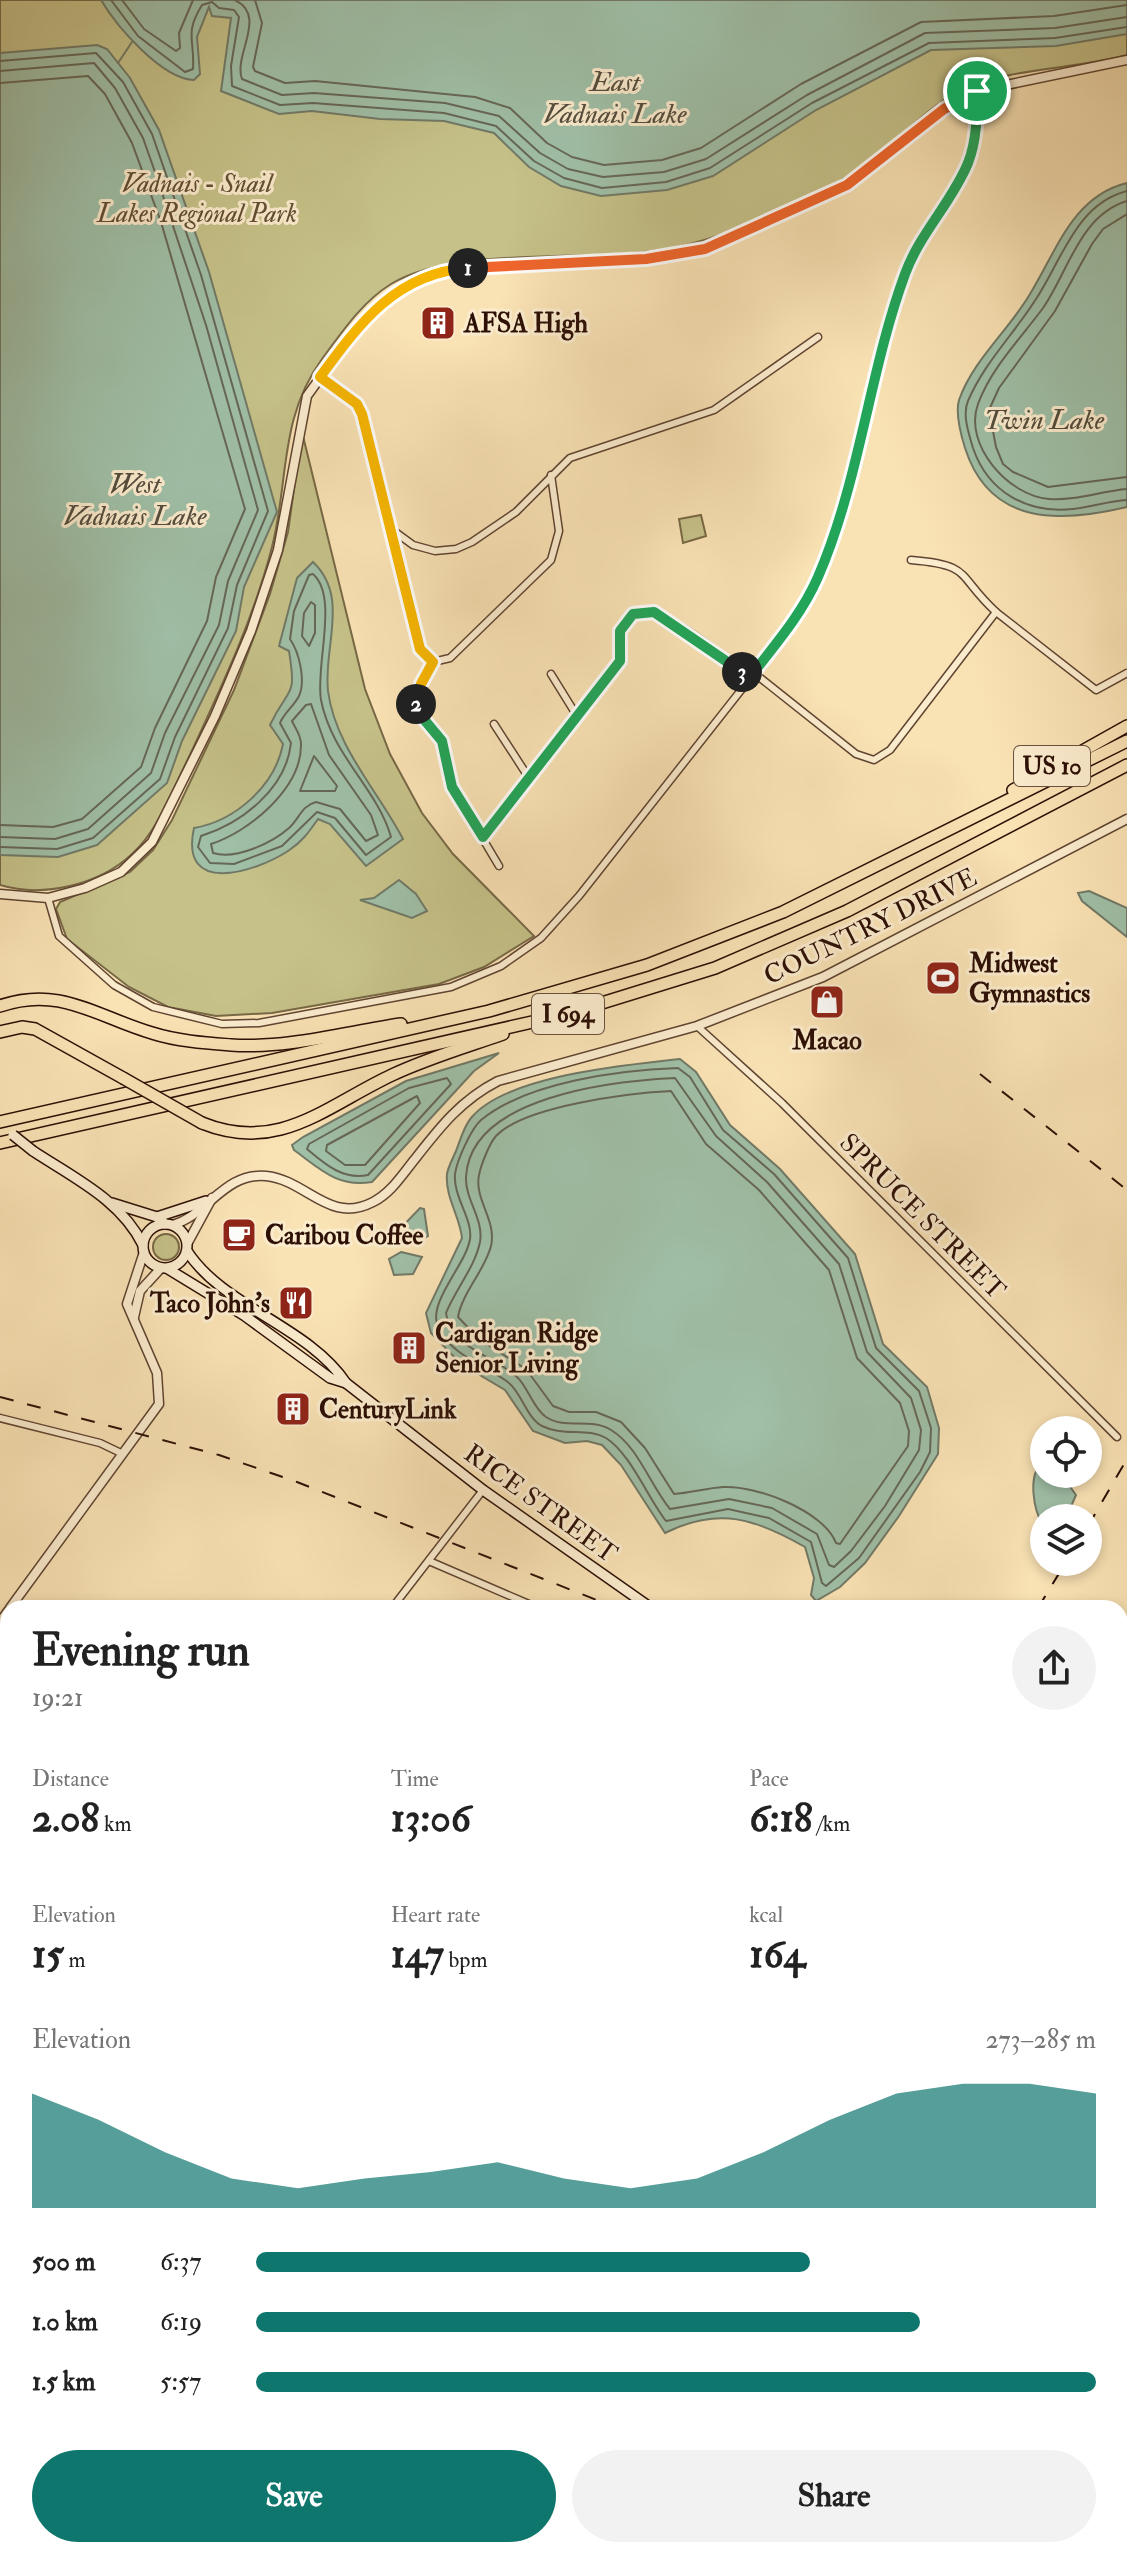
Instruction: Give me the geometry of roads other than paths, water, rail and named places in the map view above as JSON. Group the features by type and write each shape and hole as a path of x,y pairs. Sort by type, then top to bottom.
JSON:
{"highway":[{"name":"US 10","path":"979,812 1041,772 1127,726"},
{"name":"I 694","path":"0,1124 560,993 727,936 827,891 979,812 1127,741"},
{"name":"I 694","path":"0,1143 614,1002 715,968 804,932 1127,765"},
{"path":"0,1006 28,997 68,1001 172,1038 247,1045 489,1011"},
{"path":"0,1012 22,1002 46,999"},
{"path":"0,1032 22,1027 35,1029 202,1123 252,1135 283,1130 417,1065 614,1002"}],"main road":[{"path":"0,1124 33,1151 112,1203 183,1232 187,1248 180,1263 164,1268 150,1263 134,1227 112,1203"},
{"path":"143,1249 147,1233 210,1199"},
{"name":"RICE STREET","path":"187,1248 203,1272 275,1321 337,1369 346,1383 483,1490 634,1599"},
{"name":"RICE STREET","path":"164,1268 245,1316 330,1378 346,1383"}],"street":[{"path":"0,892 48,898 110,878 143,853 161,829 215,716 267,586 284,520 300,417 307,396 372,310 396,292 423,278 457,269 656,258 705,249 847,185 944,109 977,91 1127,60"},
{"path":"48,898 59,936 102,975 153,1007 204,1022 259,1023 451,987 501,966 556,923 790,626 819,575 875,390 891,313 902,281 923,237 968,164 977,124 977,91"},
{"path":"391,529 424,549 456,549 503,523 570,458 714,410 818,337"},
{"path":"320,377 360,408 374,450 420,649 433,662"},
{"path":"499,866 452,787 442,741 417,711 421,684 433,662 450,658 551,560 559,531 551,475"},
{"path":"911,560 951,565 969,579 979,596 996,612 1096,690 1127,673"},
{"path":"483,837 620,661 620,631 628,619 639,612 654,612 691,634 752,675 856,754 874,760 890,750 996,612"},
{"path":"551,674 577,716"},
{"path":"494,724 529,778"},
{"name":"COUNTRY DRIVE","path":"164,1222 188,1218 210,1199 244,1178 265,1176 288,1183 332,1208 363,1207 392,1188 443,1122 473,1094 533,1070 697,1026 823,977 1127,819"},
{"name":"SPRUCE STREET","path":"697,1026 782,1103 1117,1437"},
{"path":"187,1248 210,1199"},
{"path":"16,1600 156,1409 160,1394 159,1378 126,1301 143,1249"},
{"path":"134,1318 140,1291 164,1268"},
{"path":"1,1420 100,1443 123,1454"},
{"path":"398,1600 483,1490"},
{"path":"429,1561 519,1600"}],"water":[{"name":"East Vadnais Lake","path":"101,0 1127,0 1127,34 1056,46 931,50 816,110 713,176 667,190 601,196 561,186 529,167 494,133 444,121 380,119 312,111 279,114 221,91 231,18 212,16 209,7 197,37 200,74 194,80 181,77 168,71 142,50"},
{"name":"West Vadnais Lake","path":"97,45 107,49 130,78 159,130 209,272 277,512 244,587 236,631 182,741 167,783 97,845 58,857 0,855 0,53"},
{"name":"Twin Lake","path":"1127,183 1127,507 1077,516 1030,513 1010,505 991,492 976,474 960,431 959,400 973,372 1021,307 1068,227 1093,200"},
{"path":"313,562 324,576 333,607 327,674 332,711 348,749 403,839 366,866 330,824 318,819 297,844 274,859 239,871 208,871 198,863 192,849 194,828 224,818 251,799 279,759 283,744 270,725 290,691 292,678 289,651 279,646 297,578"},
{"path":"399,880 416,894 427,911 412,918 360,900 374,898"},
{"path":"1089,891 1127,908 1127,937 1082,901 1078,893"},
{"path":"499,1053 474,1071 372,1182 339,1180 294,1150 292,1145 303,1137 406,1081"},
{"path":"680,1059 696,1072 730,1125 780,1169 855,1254 883,1344 927,1387 939,1428 938,1454 865,1563 840,1587 818,1600 811,1595 814,1578 805,1547 770,1529 737,1519 703,1520 665,1533 621,1465 602,1445 587,1441 565,1443 533,1431 505,1390 461,1364 431,1333 426,1313 462,1238 448,1191 447,1174 471,1118 488,1103 511,1091 600,1069"},
{"path":"420,1208 424,1209 428,1236 421,1240 396,1240 397,1232"},
{"path":"401,1252 422,1257 413,1274 394,1275 389,1259"},
{"path":"1033,1488 1071,1488 1076,1495 1072,1504 1035,1504"}],"waterway":[{"path":"118,63 132,42"}],"railway":[{"path":"980,1074 1127,1190"},
{"path":"0,1397 219,1455 297,1482 597,1600"},
{"path":"1101,1504 1127,1459"},
{"path":"1043,1600 1057,1576"}],"place":[{"name":"AFSA High","path":"438,323"},
{"name":"Midwest Gymnastics","path":"943,978"},
{"name":"Macao","path":"827,1002"},
{"name":"Caribou Coffee","path":"239,1235"},
{"name":"Taco John's","path":"296,1303"},
{"name":"Cardigan Ridge Senior Living","path":"409,1348"},
{"name":"CenturyLink","path":"293,1409"}],"park label":[{"name":"Vadnais - Snail Lakes Regional Park","path":"197,198"}]}
